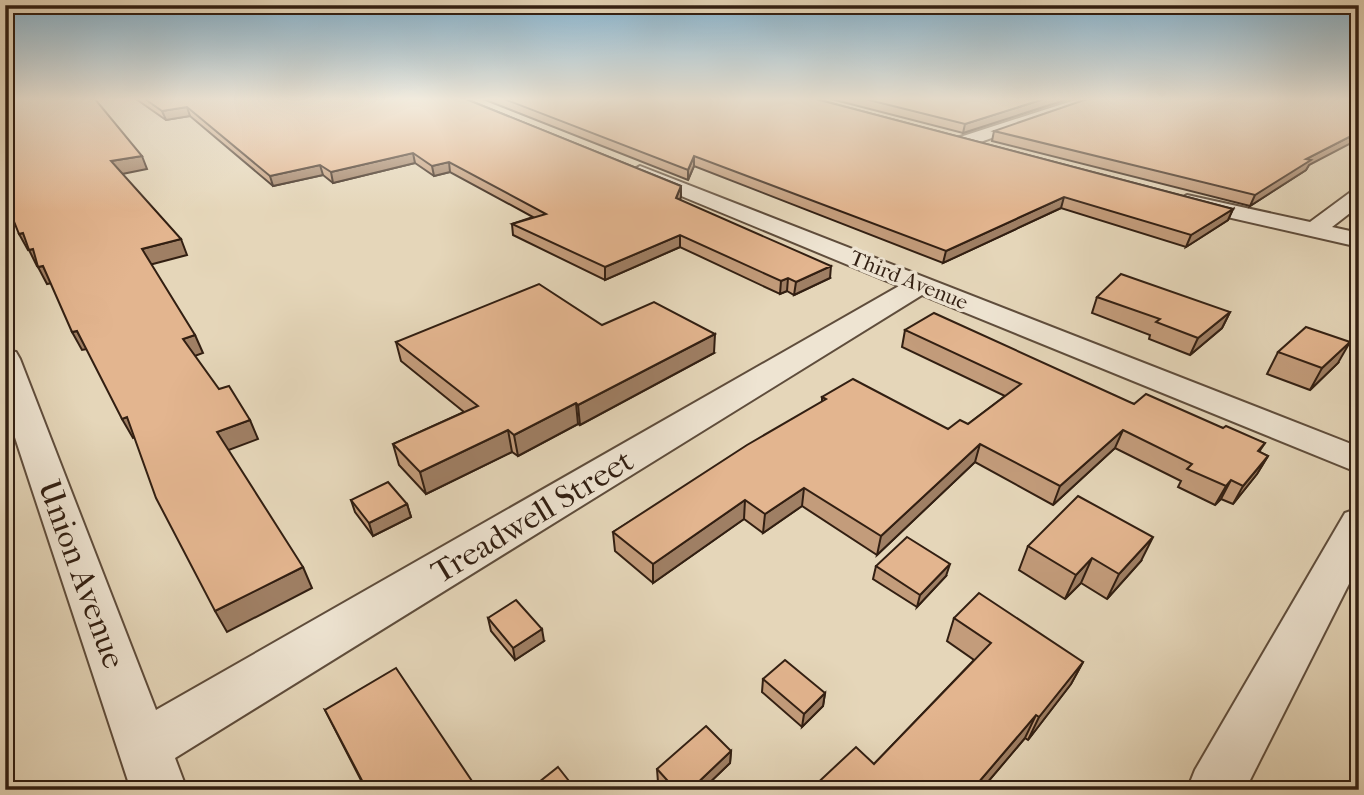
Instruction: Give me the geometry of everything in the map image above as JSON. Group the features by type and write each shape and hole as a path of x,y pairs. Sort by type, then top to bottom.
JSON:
{"street":[{"path":"938,136 1001,152"},
{"path":"963,142 981,136"},
{"name":"Third Avenue","path":"613,161 1359,461"},
{"path":"1313,231 1359,195"},
{"path":"1169,196 1359,240"},
{"name":"Treadwell Street","path":"143,747 920,285"},
{"name":"Union Avenue","path":"5,359 159,790"},
{"path":"1215,790 1359,523"}],"building":[{"path":"5,136 126,136 142,156 111,161 181,239 142,249 195,335 183,339 219,389 229,386 250,420 217,432 303,567 215,611 156,498 127,417 122,419 77,331 72,332 43,266 38,267 33,249 29,250 23,233 19,234 5,199"},
{"path":"222,136 558,136 681,186 676,198 831,266 796,282 788,278 781,281 680,235 605,267 512,224 546,214 449,162 432,166 413,153 331,172 320,165 270,176"},
{"path":"600,136 957,136 1233,209 1191,235 1064,197 946,251 694,156 688,170"},
{"path":"1015,136 1351,136 1306,159 1311,160 1255,195"},
{"path":"1121,274 1230,312 1198,338 1156,322 1160,319 1097,297"},
{"path":"539,284 602,325 654,302 715,334 514,435 508,430 420,472 393,444 478,406 396,342"},
{"path":"934,313 1134,404 1146,394 1223,428 1226,426 1265,443 1258,451 1268,456 1243,486 1231,480 1226,486 1187,469 1192,464 1123,430 1060,486 980,444 881,536 804,488 765,514 745,500 653,564 613,532 747,445 826,399 822,397 853,379 948,429 960,420 968,424 1021,384 905,330"},
{"path":"1306,327 1350,342 1322,368 1278,352"},
{"path":"388,482 407,504 369,523 351,500"},
{"path":"1078,496 1153,537 1119,574 1092,558 1076,575 1028,546"},
{"path":"907,537 950,564 920,595 876,566"},
{"path":"979,593 1083,662 1039,717 1036,715 972,790 810,790 856,747 874,764 991,643 954,618"},
{"path":"516,600 542,629 513,648 488,618"},
{"path":"785,660 825,693 804,714 763,679"},
{"path":"396,668 478,790 367,790 325,710"},
{"path":"706,726 731,751 690,790 676,790 657,769"},
{"path":"558,767 576,790 529,790"}]}
